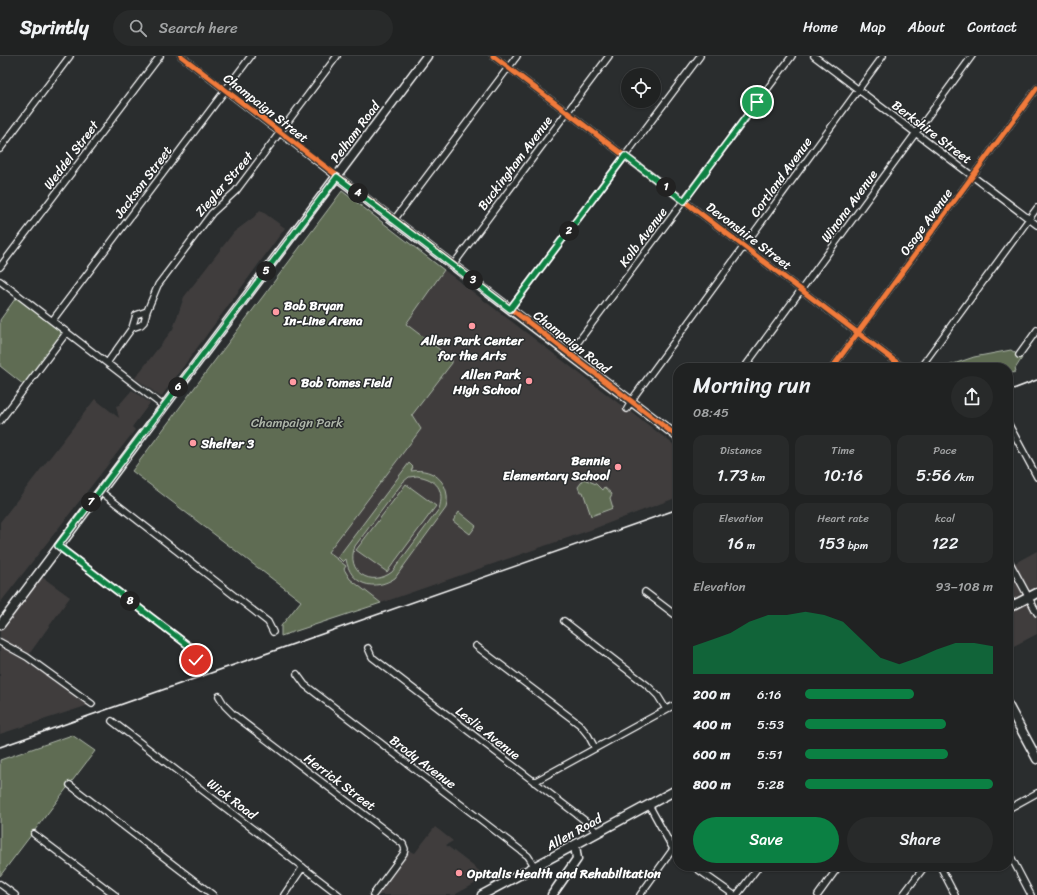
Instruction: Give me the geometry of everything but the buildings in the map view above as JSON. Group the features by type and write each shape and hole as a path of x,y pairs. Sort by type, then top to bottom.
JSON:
{"main road":[{"name":"Pelham Road","path":"0,625 163,406 337,177 426,56"},
{"name":"Champaign Road","path":"337,177 569,354 629,406 673,435"},
{"path":"1013,606 1037,593"},
{"path":"1013,714 1037,759"},
{"name":"Allen Road","path":"482,895 673,792"},
{"path":"552,895 577,859 575,845"}],"street":[{"path":"0,149 70,56"},
{"name":"Weddel Street","path":"0,267 160,56"},
{"name":"Champaign Street","path":"181,56 337,177"},
{"name":"Jackson Street","path":"52,321 251,56"},
{"name":"Ziegler Street","path":"132,328 141,325 144,322 147,310 158,285 207,219 236,191 337,56"},
{"name":"Devonshire Street","path":"493,56 897,363"},
{"path":"394,220 517,56"},
{"name":"Buckingham Avenue","path":"453,265 609,56"},
{"path":"510,309 700,56"},
{"name":"Kolb Avenue","path":"569,354 792,56"},
{"name":"Berkshire Street","path":"814,56 1037,225"},
{"name":"Cortland Avenue","path":"629,406 883,56"},
{"name":"Winona Avenue","path":"748,363 972,56"},
{"name":"Osage Avenue","path":"836,363 1037,88"},
{"path":"924,363 1037,208"},
{"path":"0,281 163,406"},
{"name":"Ziegler Street","path":"107,363 132,328 136,315 147,310"},
{"path":"1019,355 1037,330"},
{"path":"0,421 67,332"},
{"path":"1013,433 1037,477"},
{"path":"100,491 268,622 273,632"},
{"path":"58,546 193,649 196,660"},
{"path":"1013,568 1037,613"},
{"path":"645,592 673,613"},
{"path":"564,621 648,686 658,696 666,710"},
{"path":"0,642 26,657 92,704"},
{"path":"476,646 579,724 588,735 595,748"},
{"name":"Leslie Avenue","path":"368,648 372,657 588,823 598,833"},
{"name":"Brody Avenue","path":"297,674 305,685 528,856 534,867"},
{"name":"Herrick Street","path":"219,696 225,706 234,715 403,844 405,849 404,853 373,895"},
{"path":"534,782 673,706"},
{"name":"Wick Road","path":"112,721 339,895"},
{"path":"70,785 213,895"},
{"path":"1013,806 1037,793"},
{"path":"640,895 673,849 649,805"},
{"path":"34,834 115,895"},
{"path":"1013,861 1031,895"},
{"path":"284,895 303,868"},
{"path":"700,871 734,895"},
{"path":"737,895 755,871"},
{"path":"818,895 835,871"},
{"path":"903,895 921,871"},
{"path":"943,871 955,895"},
{"path":"0,884 15,895"}],"shaded area":[{"path":"260,210 285,228 161,397 135,378 173,329 184,297 234,232 254,217"},
{"path":"444,270 623,408 625,407 673,444 673,499 593,529 381,603 350,579 344,568 328,552 421,429 412,415 452,363 452,359 406,324"},
{"path":"132,390 150,403 132,427 135,430 0,603 0,522 95,399 119,418 116,406 119,405"},
{"path":"1037,551 1037,634 1013,646 1013,564"},
{"path":"38,574 70,597 27,657 92,704 0,734 0,625"},
{"path":"435,827 453,841 446,845 487,877 456,895 373,895 405,849 415,853"}],"green space":[{"name":"Champaign Park","path":"342,191 444,270 406,324 452,359 452,363 412,415 421,429 328,552 346,566 344,569 350,579 381,603 281,636 281,626 301,601 132,471"},
{"path":"18,298 60,330 61,333 60,337 24,385 0,366 0,320 15,299"},
{"path":"1011,350 1022,358 1015,369 1015,372 1013,373 1013,363 957,363 974,357"},
{"path":"409,463 413,467 411,471 420,470 440,479 446,492 446,508 395,578 379,585 364,584 352,575 348,568 346,559 343,562 338,557","holes":["417,476 430,480 438,486 441,496 439,509 392,572 384,577 376,578 368,578 362,575 357,570 354,563 353,555 355,546 403,482 409,477"]},
{"path":"584,479 596,484 602,490 604,487 612,494 610,498 613,508 591,516 583,492 580,492 578,487"},
{"path":"406,484 436,506 387,572 356,550"},
{"path":"459,512 476,526 470,534 453,521"},
{"path":"72,735 95,751 0,876 0,760"}],"railway":[{"path":"1013,389 1037,380"},
{"path":"0,747 673,511"}],"cycle path":[{"path":"181,56 673,433"},
{"path":"493,56 897,363"},
{"path":"836,363 1037,88"}],"place":[{"name":"Bob Bryan In-Line Arena","path":"276,312"},
{"name":"Allen Park Center for the Arts","path":"472,326"},
{"name":"Allen Park High School","path":"529,381"},
{"name":"Bob Tomes Field","path":"293,382"},
{"name":"Shelter 3","path":"193,443"},
{"name":"Bennie Elementary School","path":"618,467"},
{"name":"Opitalis Health and Rehabilitation","path":"459,873"}],"route":[{"path":"196,660 193,649 58,546 337,177 510,309 625,156 684,201 757,102"}]}
